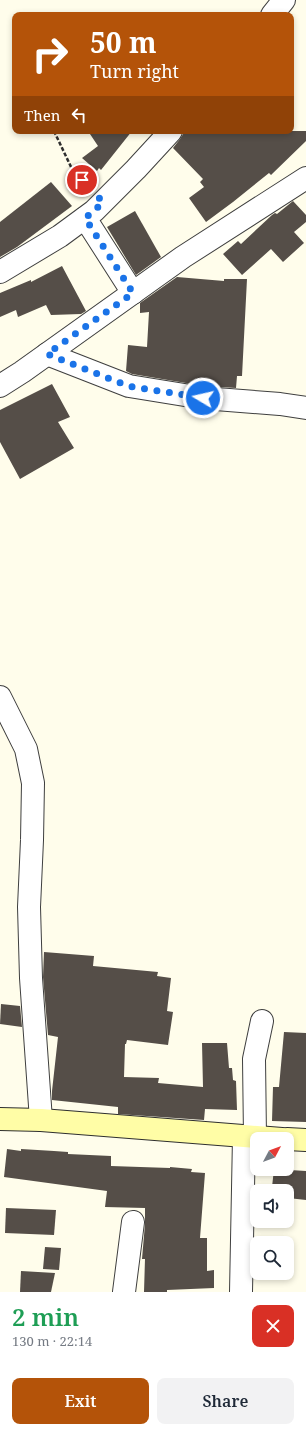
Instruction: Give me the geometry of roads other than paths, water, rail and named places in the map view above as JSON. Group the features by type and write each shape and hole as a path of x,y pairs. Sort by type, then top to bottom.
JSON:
{"main road":[{"path":"0,1119 41,1120 249,1137"},
{"path":"294,1139 306,1140"}],"street":[{"path":"274,12 284,0"},
{"path":"0,272 60,236 94,211 168,134"},
{"path":"0,386 214,237 306,178"},
{"path":"85,218 133,293"},
{"path":"47,354 128,386 203,398 280,404 306,408"},
{"path":"3,711 26,749 33,783 29,907 31,978 41,1120"},
{"path":"242,1292 254,1059 262,1021"},
{"path":"124,1292 133,1222"}]}
